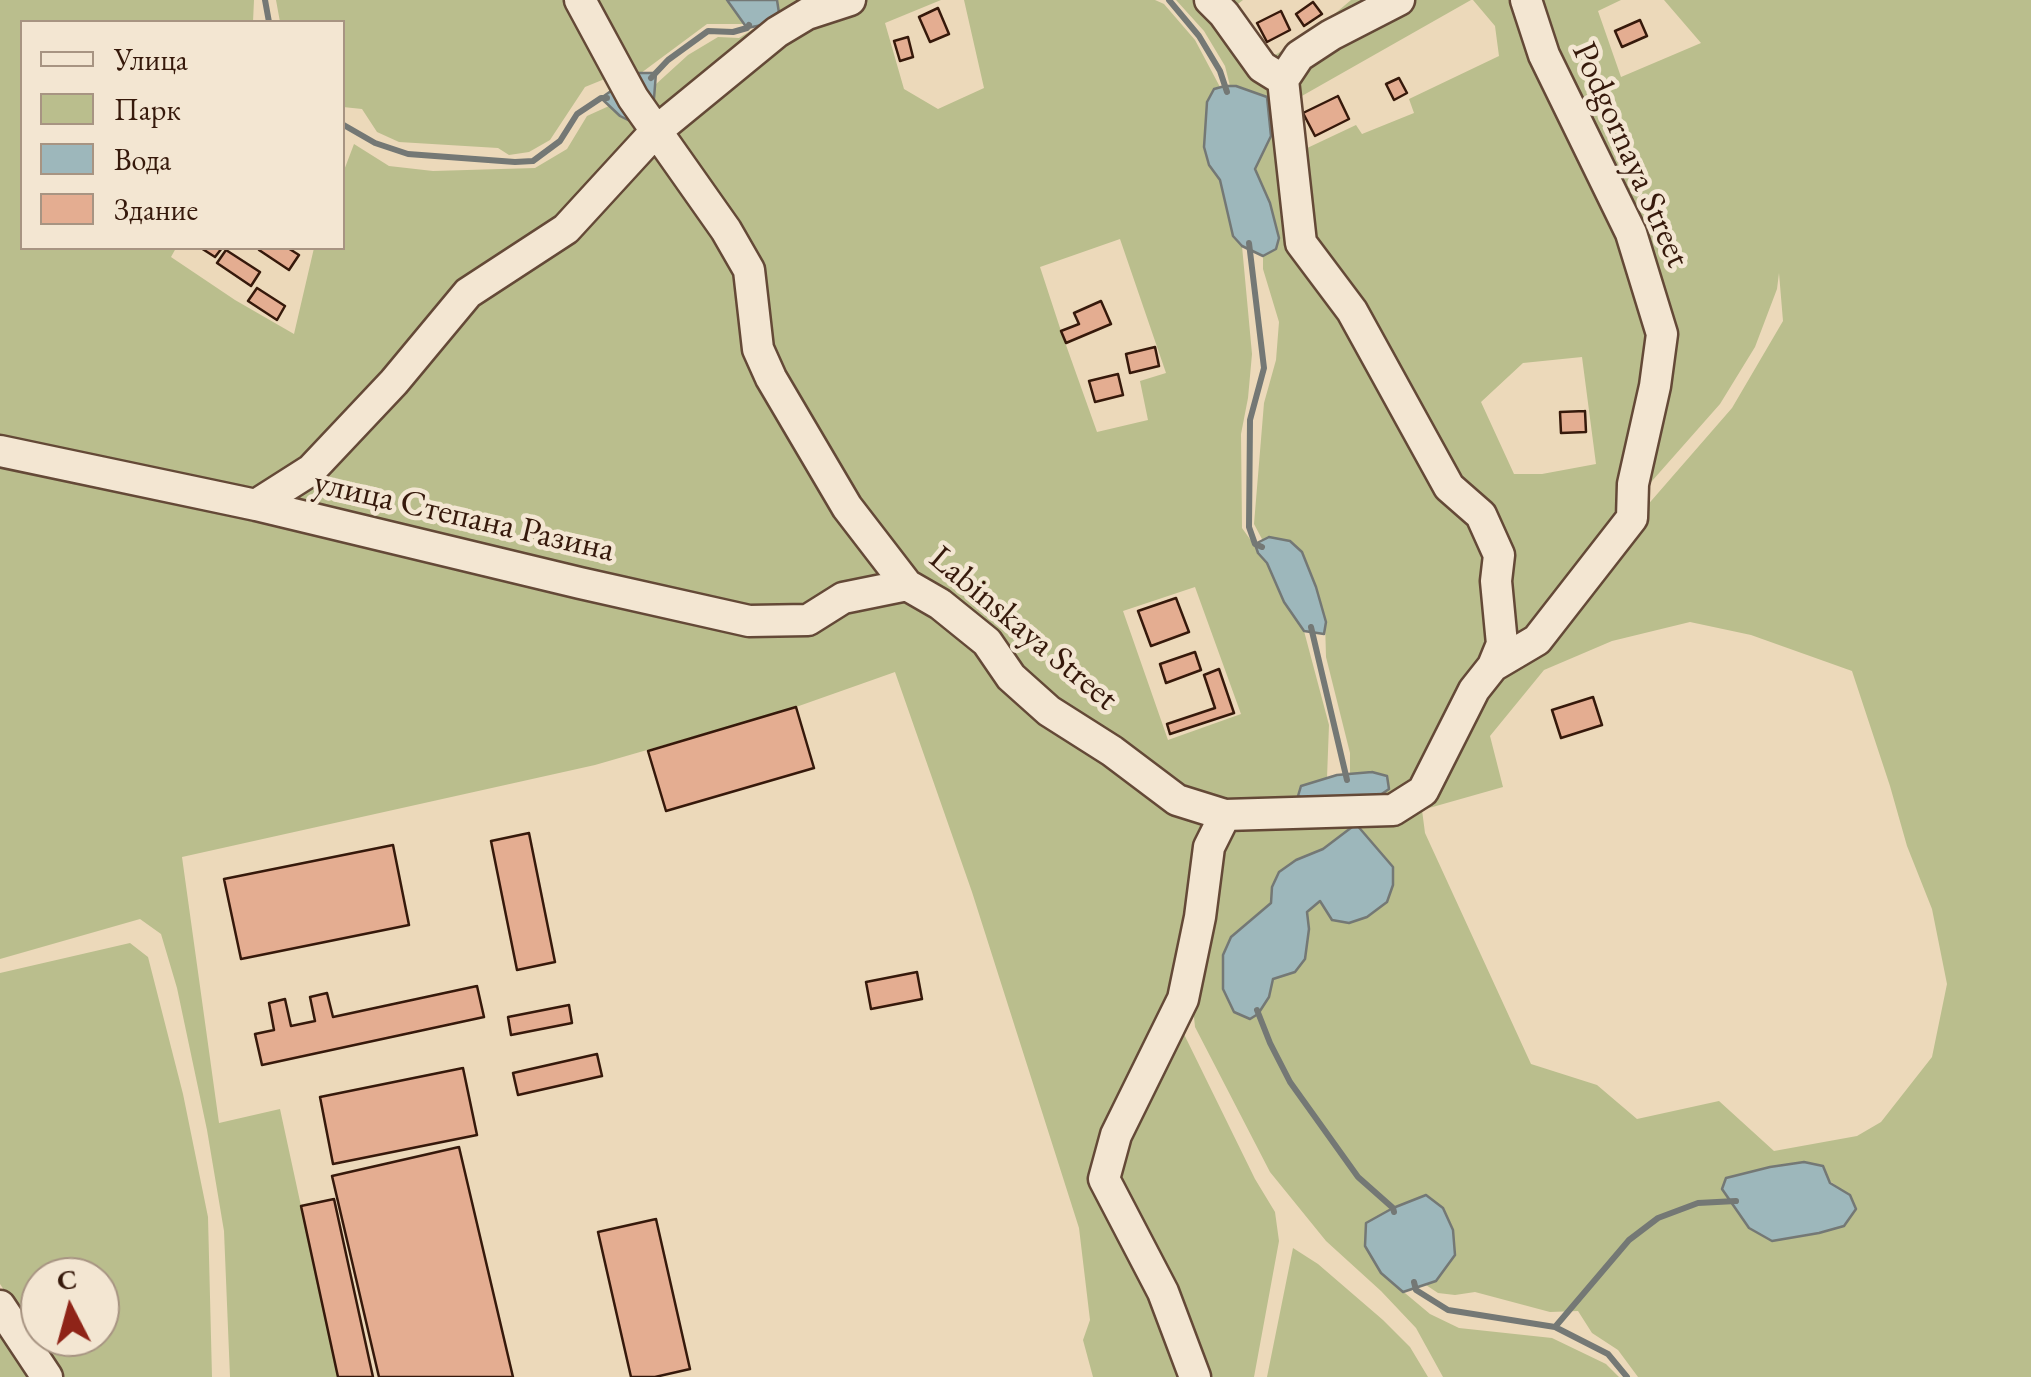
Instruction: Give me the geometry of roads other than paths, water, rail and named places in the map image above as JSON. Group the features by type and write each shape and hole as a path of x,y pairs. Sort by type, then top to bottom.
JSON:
{"street":[{"name":"Labinskaya Street","path":"580,0 633,98 726,230 749,270 758,349 847,507 907,586 940,604 987,642 1011,677 1049,710 1177,800 1224,815 1393,810 1423,791 1474,690 1493,666"},
{"path":"256,506 311,470 394,382 468,293 566,229 656,132 777,32 807,14 850,0"},
{"path":"1210,0 1262,67 1283,80"},
{"path":"1399,0 1298,56 1283,80 1301,243 1352,311 1449,487 1481,516 1498,555 1496,581 1502,644 1493,666"},
{"name":"Podgornaya Street","path":"1493,666 1537,640 1632,518 1633,484 1662,334 1631,233 1544,55 1526,0"},
{"name":"улица Степана Разина","path":"0,450 749,621 808,620 843,598 907,586"},
{"path":"1194,1377 1163,1292 1104,1179 1116,1135 1183,999 1209,847 1224,815"},
{"path":"0,1306 47,1377"}],"water":[{"path":"727,0 777,0 779,13 762,25 747,28"},
{"path":"656,73 653,111 636,124 620,116 601,98 621,76"},
{"path":"1225,86 1267,97 1271,136 1255,169 1279,238 1276,249 1263,256 1242,246 1233,236 1220,180 1209,165 1204,147 1207,102 1214,89"},
{"path":"1269,537 1290,541 1302,552 1326,622 1324,634 1304,631 1284,602 1255,544"},
{"path":"1372,772 1387,776 1389,789 1373,800 1311,801 1298,796 1301,786 1337,775"},
{"path":"1356,824 1393,867 1393,885 1387,902 1367,917 1349,923 1332,920 1320,901 1307,912 1305,959 1295,972 1273,979 1269,997 1258,1014 1250,1019 1234,1012 1223,989 1223,955 1231,937 1271,903 1272,887 1279,872 1323,849"},
{"path":"1804,1162 1823,1166 1830,1183 1850,1195 1856,1209 1844,1226 1772,1241 1749,1228 1722,1189 1726,1178"},
{"path":"1426,1195 1443,1208 1453,1230 1455,1255 1436,1281 1403,1292 1381,1273 1365,1246 1366,1223"}],"waterway":[{"path":"265,0 269,20"},
{"path":"1169,0 1199,36 1220,71 1227,92"},
{"path":"651,78 668,60 708,31 733,32 749,25"},
{"path":"345,126 375,143 408,154 533,161 560,141 577,114 607,98"},
{"path":"1249,243 1264,368 1250,420 1249,527 1255,544 1262,547"},
{"path":"1311,627 1347,780"},
{"path":"1257,1010 1290,1082 1358,1177 1394,1212"},
{"path":"1555,1327 1629,1240 1658,1218 1698,1203 1736,1201"},
{"path":"1414,1282 1416,1290 1448,1310 1555,1327 1608,1354 1627,1377"}]}
